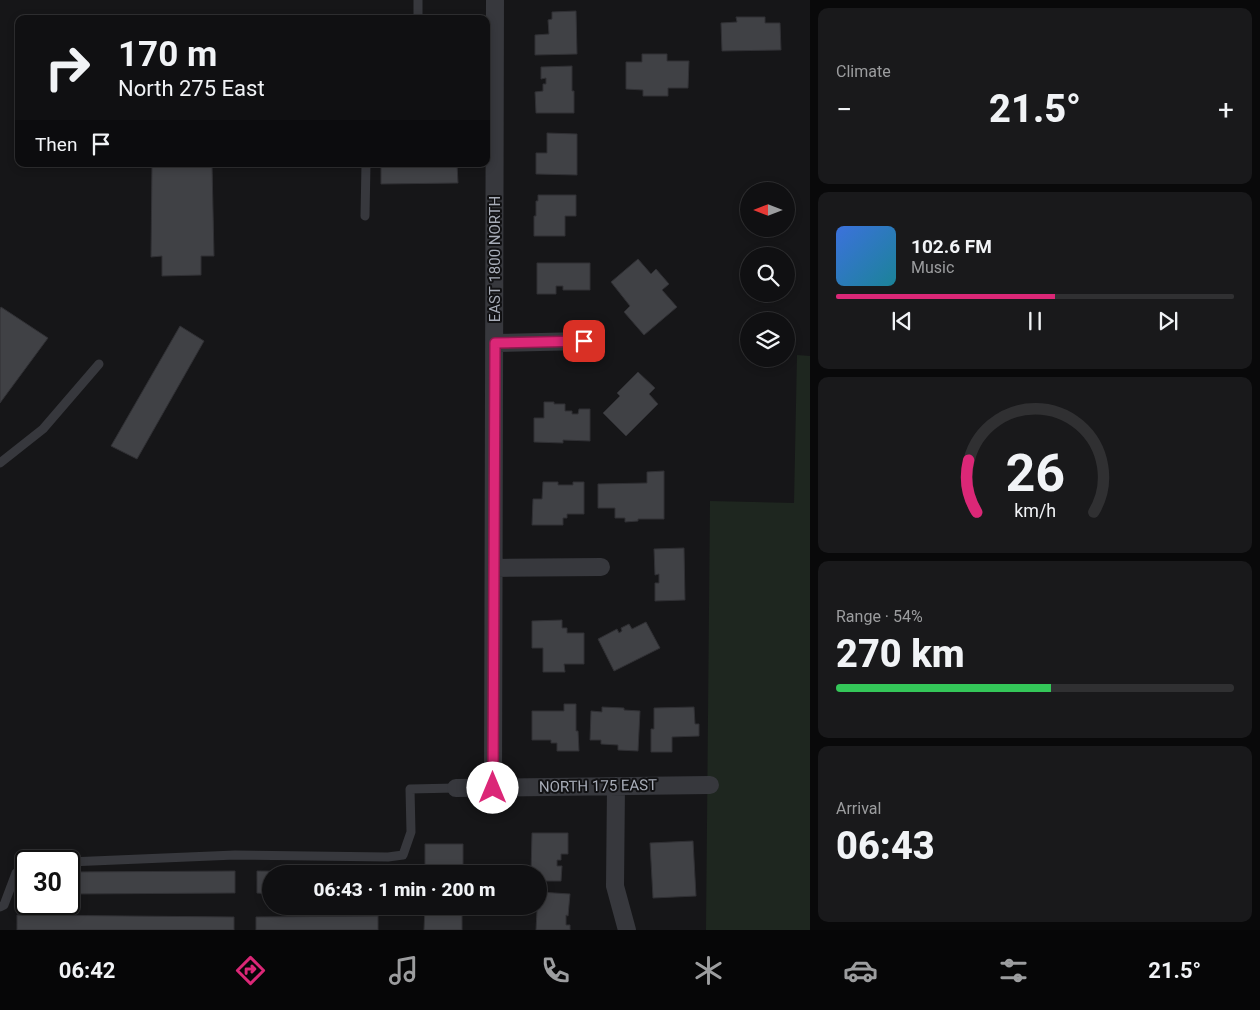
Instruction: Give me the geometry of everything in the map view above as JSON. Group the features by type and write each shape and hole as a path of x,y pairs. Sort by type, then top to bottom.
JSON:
{"street":[{"name":"EAST 1800 NORTH","path":"493,788 496,0"},
{"path":"495,343 584,341"},
{"path":"494,568 601,567"},
{"name":"NORTH 175 EAST","path":"456,788 710,785"},
{"path":"616,786 615,886 627,930"}],"lane":[{"path":"418,0 418,15"},
{"path":"365,216 366,167"},
{"path":"0,463 43,430 98,364"},
{"path":"80,862 235,855 388,857 403,855 411,832 410,789 456,788"},
{"path":"0,907 4,905 15,876"}],"shaded area":[{"path":"797,355 810,356 810,930 706,930 710,501 794,503"}],"building":[{"path":"576,11 577,54 535,55 535,35 549,34 548,20 552,19 552,12"},
{"path":"736,17 765,17 765,23 780,23 781,50 722,51 721,23 737,22"},
{"path":"642,54 667,54 667,61 689,61 688,88 668,88 668,96 643,96 643,90 626,89 626,62 642,62"},
{"path":"572,66 574,113 536,113 535,92 543,91 543,84 546,84 546,78 541,79 541,67"},
{"path":"547,133 577,134 577,175 536,174 536,153 547,153"},
{"path":"152,167 212,167 214,256 201,256 201,275 162,276 162,256 151,257"},
{"path":"381,167 457,167 458,183 381,184"},
{"path":"538,195 576,195 576,216 565,216 565,236 534,236 534,216 536,216"},
{"path":"638,259 651,274 656,269 669,284 662,290 677,307 644,335 624,312 630,306 611,282"},
{"path":"537,263 590,263 590,290 563,290 563,286 556,286 556,294 537,294"},
{"path":"1,307 48,338 0,403 0,309"},
{"path":"180,326 204,341 137,459 111,446"},
{"path":"638,372 655,388 649,394 658,404 626,436 603,413 620,396 617,393"},
{"path":"544,402 565,404 565,411 572,411 572,414 578,414 579,409 590,409 590,441 563,440 563,443 534,442 534,418 544,418"},
{"path":"664,471 664,519 638,519 638,521 625,522 625,518 615,518 615,508 598,508 598,484 647,483 647,472"},
{"path":"543,482 573,485 573,482 584,482 584,514 567,514 567,518 563,518 563,525 532,525 533,499 542,499"},
{"path":"684,548 685,600 655,601 655,583 659,583 659,574 655,575 654,549"},
{"path":"562,620 562,628 567,628 567,633 584,633 584,664 564,664 565,672 543,672 543,648 532,648 532,621"},
{"path":"646,622 660,648 614,671 598,639 617,629 619,633 622,631 621,628 629,624 632,629"},
{"path":"564,704 576,704 576,731 578,731 579,751 557,751 557,743 551,743 551,740 532,740 532,711 564,711"},
{"path":"602,707 640,711 638,751 618,750 618,745 601,744 601,740 590,740 591,711 602,712"},
{"path":"694,707 695,724 699,724 699,736 672,737 672,752 651,752 651,729 654,729 654,708"},
{"path":"532,833 568,833 568,854 561,854 561,860 557,860 557,866 562,866 561,881 547,881 547,865 531,865"},
{"path":"693,841 696,896 653,898 650,843"},
{"path":"425,844 463,844 463,865 425,865"},
{"path":"235,871 235,893 80,894 80,872"},
{"path":"257,871 262,871 262,893 257,893"},
{"path":"547,893 570,894 566,925 570,925 570,930 536,930 537,915 547,915"},
{"path":"17,915 234,917 234,930 17,930"},
{"path":"425,915 462,915 462,930 424,930"},
{"path":"378,916 378,930 256,930 256,917"}],"route":[{"path":"493,788 495,343 584,341"}]}
